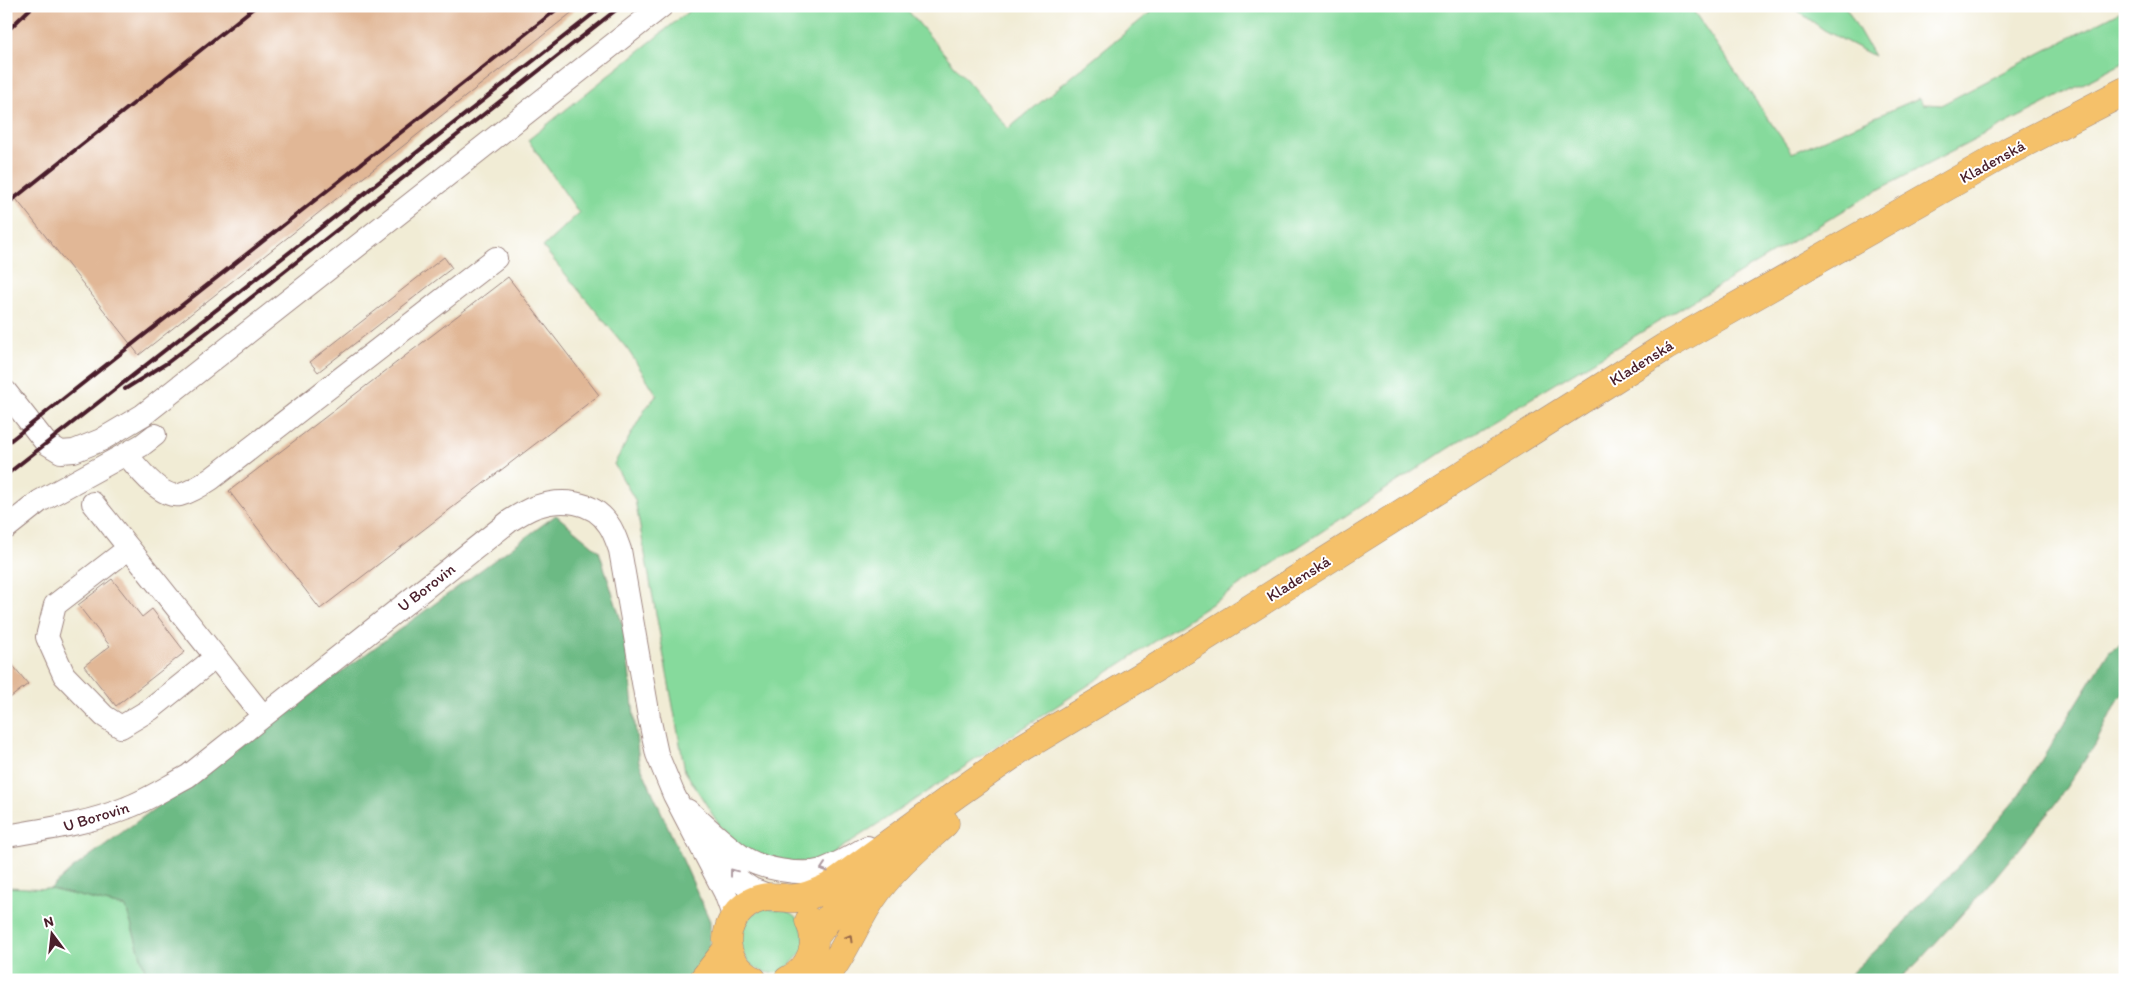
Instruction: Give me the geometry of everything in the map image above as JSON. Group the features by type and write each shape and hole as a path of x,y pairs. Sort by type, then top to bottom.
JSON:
{"main road":[{"name":"Kladenská","path":"1172,658 1665,347 2009,151 2125,91"},
{"path":"753,980 742,973 733,962 728,948 729,927 741,909 751,902 812,895 829,887 1024,747 1172,658"},
{"path":"814,938 830,914 851,892 1172,658"},
{"path":"823,980 836,962 873,897 902,863 945,823"},
{"path":"779,898 796,905 805,914 812,925 814,938 809,962 801,972 788,980"},
{"path":"703,980 728,948"}],"street":[{"path":"7,394 46,444 61,452 74,451 100,440 143,415 662,6"},
{"path":"126,454 145,476 166,493 178,495 193,490 219,474 496,258"},
{"path":"6,528 40,501 126,454 155,435"},
{"name":"U Borovin","path":"6,836 71,826 100,818 148,798 188,776 511,520 535,507 562,501 582,504 596,512 609,525 620,550 657,754 678,800"},
{"path":"93,503 263,716"},
{"path":"129,548 56,605 47,637 64,675 104,716 121,727 152,709 216,657"},
{"path":"678,800 744,858 765,867 790,871 820,870 848,859 958,793"},
{"path":"678,800 739,880 752,889 779,898"},
{"path":"678,800 725,893 734,918"}],"green space":[{"path":"695,6 904,6 1008,129 1158,6 1690,6 1792,153 1919,98 1923,104 1941,105 2125,9 2125,62 1876,191 1447,449 820,862 784,862 741,848 721,828 685,771 635,500 614,464 646,408 657,395 628,350 543,247 579,213 528,140"},
{"path":"1791,6 1845,6 1874,56 1824,30"},
{"path":"556,515 599,551 625,633 639,762 710,921 710,958 687,980 148,980 126,907 50,889 72,869"},
{"path":"2125,642 2125,693 2117,701 2095,745 2053,807 1987,887 1916,964 1898,980 1844,980 1902,926 1917,907 1963,862 2021,793 2110,650"},
{"path":"6,887 50,889 126,907 148,980 20,980 6,977"},
{"path":"764,908 791,913 796,916 802,927 806,948 783,972 768,973 759,970 752,966 743,953 740,938 745,923"}],"building":[{"path":"6,6 580,6 139,355 6,186"},
{"path":"444,257 452,268 318,372 310,362"},
{"path":"508,277 599,395 320,609 229,491"},
{"path":"112,579 142,617 152,609 185,652 116,706 84,666 110,646 78,605"},
{"path":"6,657 28,684 6,701"}],"railway":[{"path":"6,32 33,6"},
{"path":"6,205 256,6"},
{"path":"6,444 561,6"},
{"path":"6,475 603,6"},
{"path":"125,389 167,363 205,334 621,6"}]}
